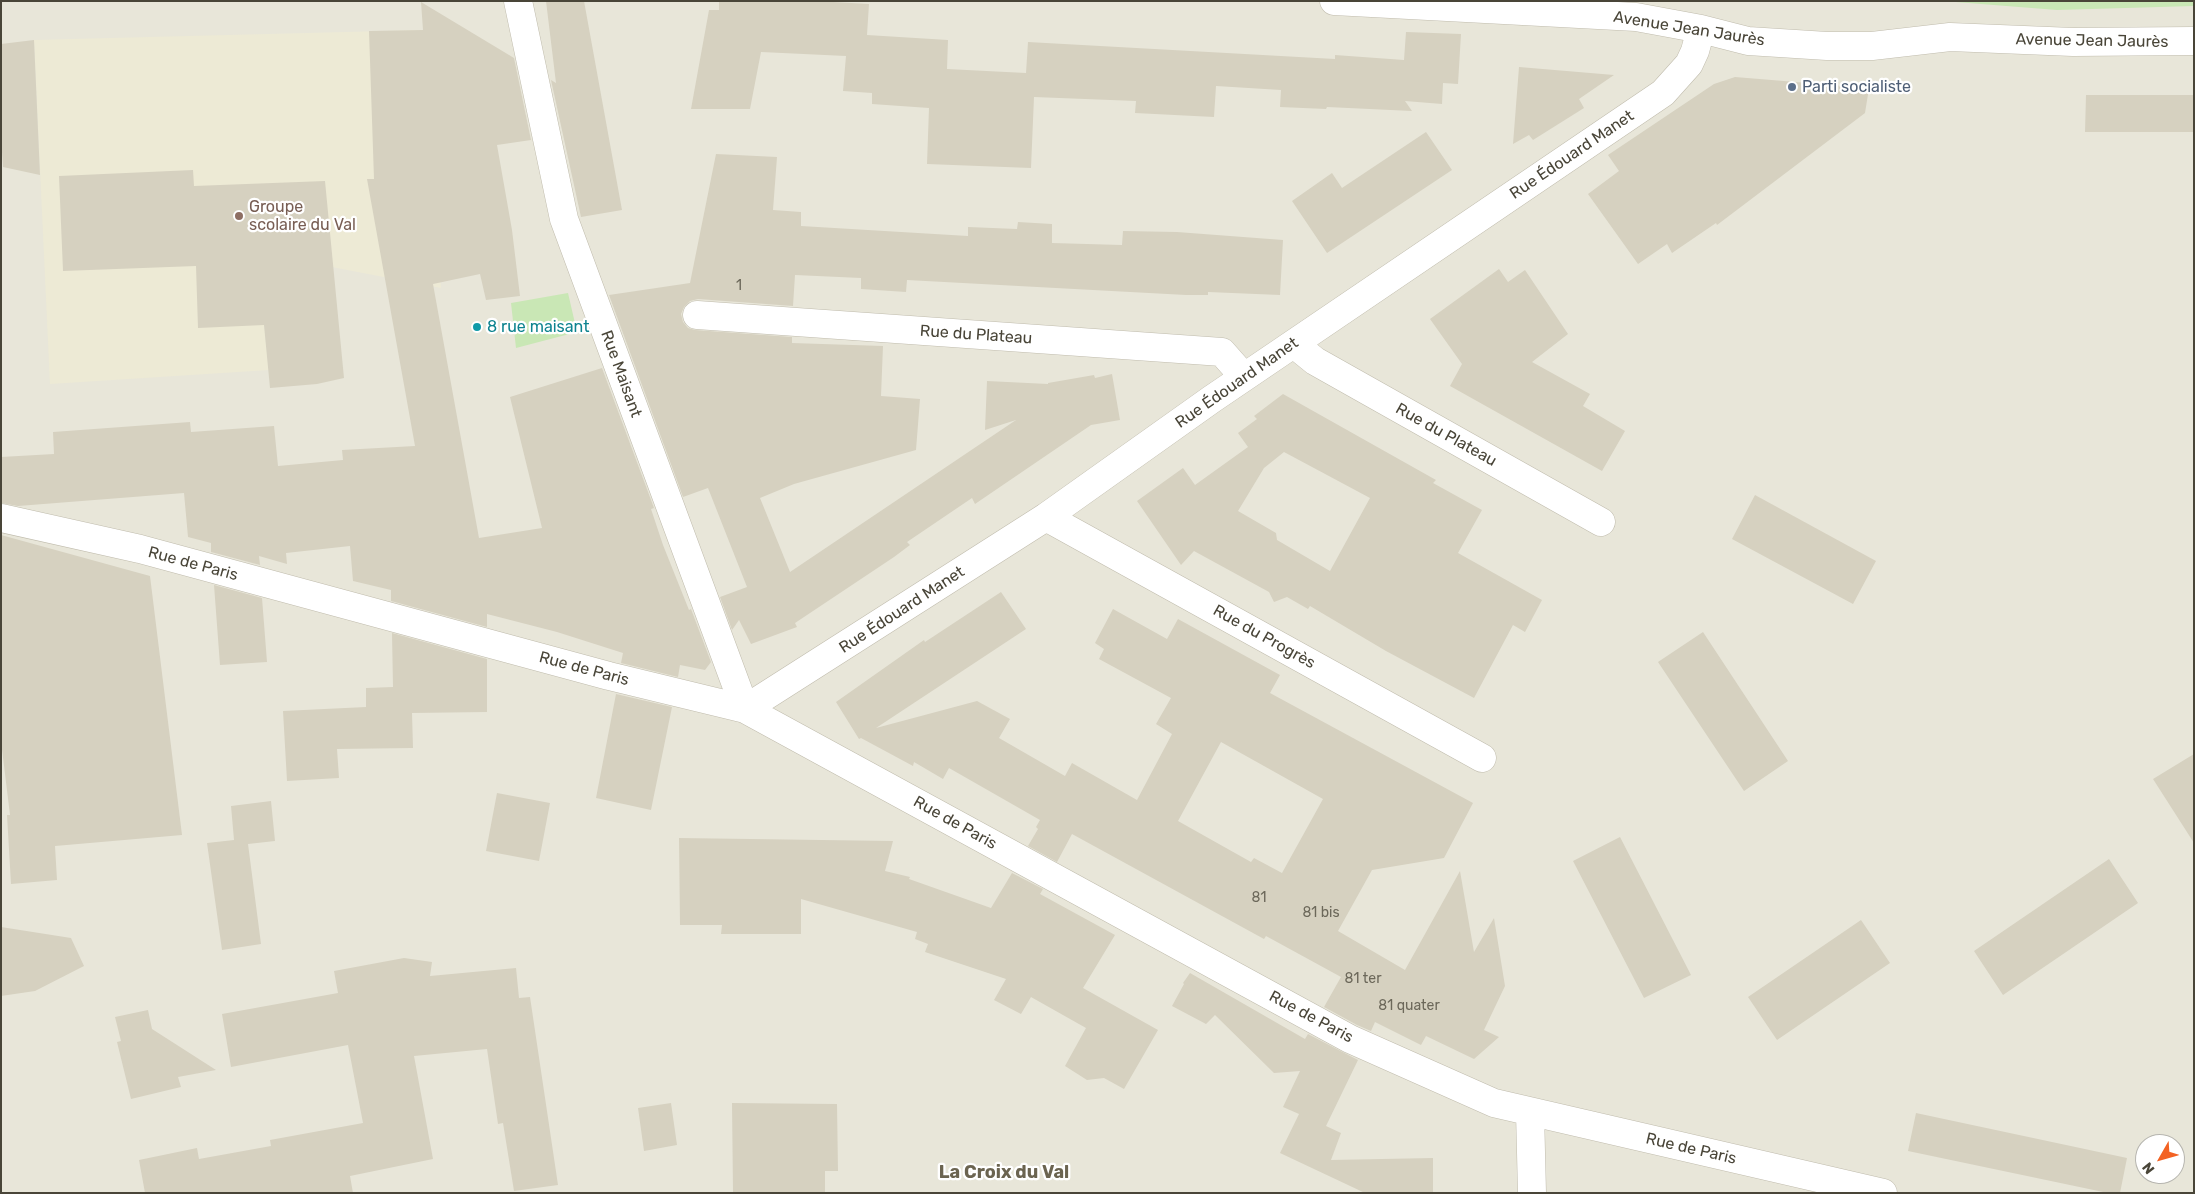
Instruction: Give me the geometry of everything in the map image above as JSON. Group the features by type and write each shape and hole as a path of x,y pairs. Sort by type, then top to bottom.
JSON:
{"street":[{"name":"Rue Maisant","path":"518,1 564,219 745,708"},
{"name":"Avenue Jean Jaurès","path":"1334,1 1636,17 1702,29 1748,41 1827,46 1872,46 1950,37 2073,42 2194,41"},
{"name":"Rue Édouard Manet","path":"745,708 1046,517 1244,377 1663,93 1689,64 1702,29"},
{"name":"Rue du Plateau","path":"697,316 1222,352 1244,377"},
{"name":"Rue du Plateau","path":"1294,344 1315,361 1602,522"},
{"name":"Rue du Progrès","path":"1046,517 1482,758"},
{"name":"Rue de Paris","path":"1,518 140,549 599,673 745,708 1350,1039 1494,1103 1883,1193"},
{"path":"1530,1112 1532,1193"}],"shaded area":[{"path":"1,1 2194,1 2194,1193 1,1193"},
{"name":"Groupe scolaire du Val","path":"423,30 441,288 259,253 258,267 269,370 50,384 34,40"}],"green space":[{"path":"1943,1 2194,1 2194,6 2057,10"},
{"path":"568,293 577,332 516,348 511,303"}],"building":[{"path":"546,1 584,1 622,210 581,217 551,80 556,83"},
{"path":"719,1 816,1 869,4 867,35 948,40 947,69 1026,73 1028,42 1335,59 1335,55 1404,60 1406,32 1461,34 1458,84 1443,83 1442,104 1405,101 1412,111 1280,107 1281,90 1216,86 1214,117 1135,113 1136,101 1034,97 1031,168 927,164 929,108 872,104 872,93 843,91 846,56 761,52 750,109 691,109 709,10 719,10"},
{"path":"421,2 514,58 531,140 497,145 512,230 520,296 486,300 480,274 433,284 479,538 542,528 510,397 602,368 654,508 651,509 663,545 689,610 691,609 711,662 705,670 680,665 678,677 621,663 623,653 557,632 487,614 487,627 391,601 391,590 353,581 350,546 286,553 287,564 259,556 260,565 211,552 211,543 188,537 184,493 18,506 1,503 1,457 54,454 53,432 190,422 191,432 274,426 278,466 343,460 342,450 415,446 367,179 374,179 369,31 423,30"},
{"path":"34,40 40,175 3,167 1,137 1,44"},
{"path":"1519,67 1614,75 1579,99 1584,108 1533,140 1529,135 1513,144"},
{"path":"1735,77 1869,88 1865,113 1717,225 1716,223 1672,253 1667,244 1638,264 1588,194 1619,171 1608,155 1714,84"},
{"path":"2086,95 2194,95 2194,132 2085,132"},
{"path":"1426,132 1452,170 1327,253 1292,201 1332,173 1342,188"},
{"path":"716,154 777,157 773,210 801,212 801,226 968,236 968,227 1017,229 1018,222 1052,224 1052,243 1122,245 1123,231 1177,232 1283,240 1280,295 1208,292 1208,295 1186,295 907,280 906,292 861,289 861,278 795,275 793,306 698,299 690,301 684,307 681,314 683,322 688,328 695,330 792,337 792,343 883,346 881,396 920,399 916,450 794,484 760,498 790,572 1016,420 985,430 987,381 1048,384 1094,375 1095,378 1112,374 1120,420 1091,425 975,504 972,498 907,542 910,545 894,557 795,623 797,627 751,644 739,620 732,630 720,597 747,587 708,488 683,497 609,295 690,283"},
{"path":"193,170 194,186 325,181 344,378 317,384 270,388 264,325 198,328 196,266 63,271 59,176"},
{"path":"1499,269 1508,282 1525,270 1568,334 1532,362 1590,394 1583,406 1625,431 1602,471 1450,386 1462,364 1430,319"},
{"path":"1283,394 1436,480 1433,483 1482,510 1458,553 1542,600 1525,632 1513,625 1474,698 1386,651 1310,606 1308,609 1287,597 1274,602 1269,592 1194,551 1181,565 1137,501 1183,468 1195,485 1248,447 1238,433 1257,419 1254,416","holes":["1284,452 1370,498 1330,571 1277,540 1276,533 1238,511 1264,468"]},
{"path":"1755,495 1876,561 1853,604 1732,539"},
{"path":"1,535 150,576 182,835 55,846 57,880 11,884 7,815 10,815 1,741"},
{"path":"214,585 262,598 267,662 220,665"},
{"path":"1001,592 1026,629 876,728 977,701 1010,719 999,738 1065,776 1072,763 1137,800 1172,734 1156,724 1171,698 1099,659 1104,649 1095,643 1113,609 1167,639 1178,619 1280,675 1270,693 1473,803 1444,858 1372,870 1338,931 1405,970 1460,871 1474,952 1494,918 1505,986 1484,1030 1499,1037 1474,1059 1426,1036 1421,1045 1375,1022 1371,1031 1357,1025 1324,1007 1341,977 1266,936 1264,939 1072,834 1057,862 1028,846 1038,829 1036,827 1040,820 949,768 943,779 914,762 913,766 861,738 859,739 836,702 924,640 925,642","holes":["1221,742 1323,799 1282,873 1254,858 1251,862 1178,821"]},
{"path":"1703,632 1788,761 1744,791 1658,662"},
{"path":"392,633 487,659 487,712 412,713 413,748 337,749 339,778 287,781 283,711 366,707 366,688 393,687"},
{"path":"616,694 672,707 651,810 596,798"},
{"path":"2194,754 2194,843 2153,779"},
{"path":"497,793 550,803 539,861 486,851"},
{"path":"271,801 275,841 248,844 261,944 222,950 207,843 234,840 231,806"},
{"path":"1620,837 1691,975 1644,998 1573,861"},
{"path":"679,838 893,841 885,871 910,877 909,879 991,908 1012,873 1043,889 1040,894 1115,935 1083,988 1158,1030 1124,1089 1104,1078 1087,1080 1065,1066 1086,1028 1031,997 1021,1014 994,1000 1006,979 925,952 928,944 915,939 917,932 801,899 801,934 721,934 722,925 680,925"},
{"path":"2109,859 2138,903 2003,995 1974,951"},
{"path":"1861,920 1890,963 1777,1040 1748,997"},
{"path":"1,927 71,938 84,966 35,991 1,996"},
{"path":"404,958 432,962 430,976 516,968 519,998 530,997 558,1185 514,1191 503,1123 498,1124 487,1049 414,1056 433,1159 350,1176 353,1193 145,1193 139,1160 197,1148 199,1159 271,1146 270,1140 363,1123 348,1045 231,1067 222,1014 338,993 334,971"},
{"path":"1190,973 1305,1039 1308,1034 1358,1060 1326,1126 1341,1133 1331,1160 1433,1158 1433,1193 1365,1193 1280,1153 1299,1114 1283,1107 1300,1071 1274,1073 1215,1015 1206,1024 1172,1006"},
{"path":"148,1010 152,1029 216,1070 178,1077 181,1087 131,1099 117,1042 121,1041 115,1017"},
{"path":"671,1103 677,1145 644,1151 638,1108"},
{"path":"732,1103 837,1104 838,1171 825,1171 825,1193 733,1192"},
{"path":"1916,1113 2127,1158 2120,1193 2108,1193 1908,1151"}],"place":[{"name":"Parti socialiste","path":"1792,87"},
{"name":"Groupe scolaire du Val","path":"239,216"},
{"name":"8 rue maisant","path":"477,327"}],"district":[{"name":"La Croix du Val","path":"1004,1173"}]}
